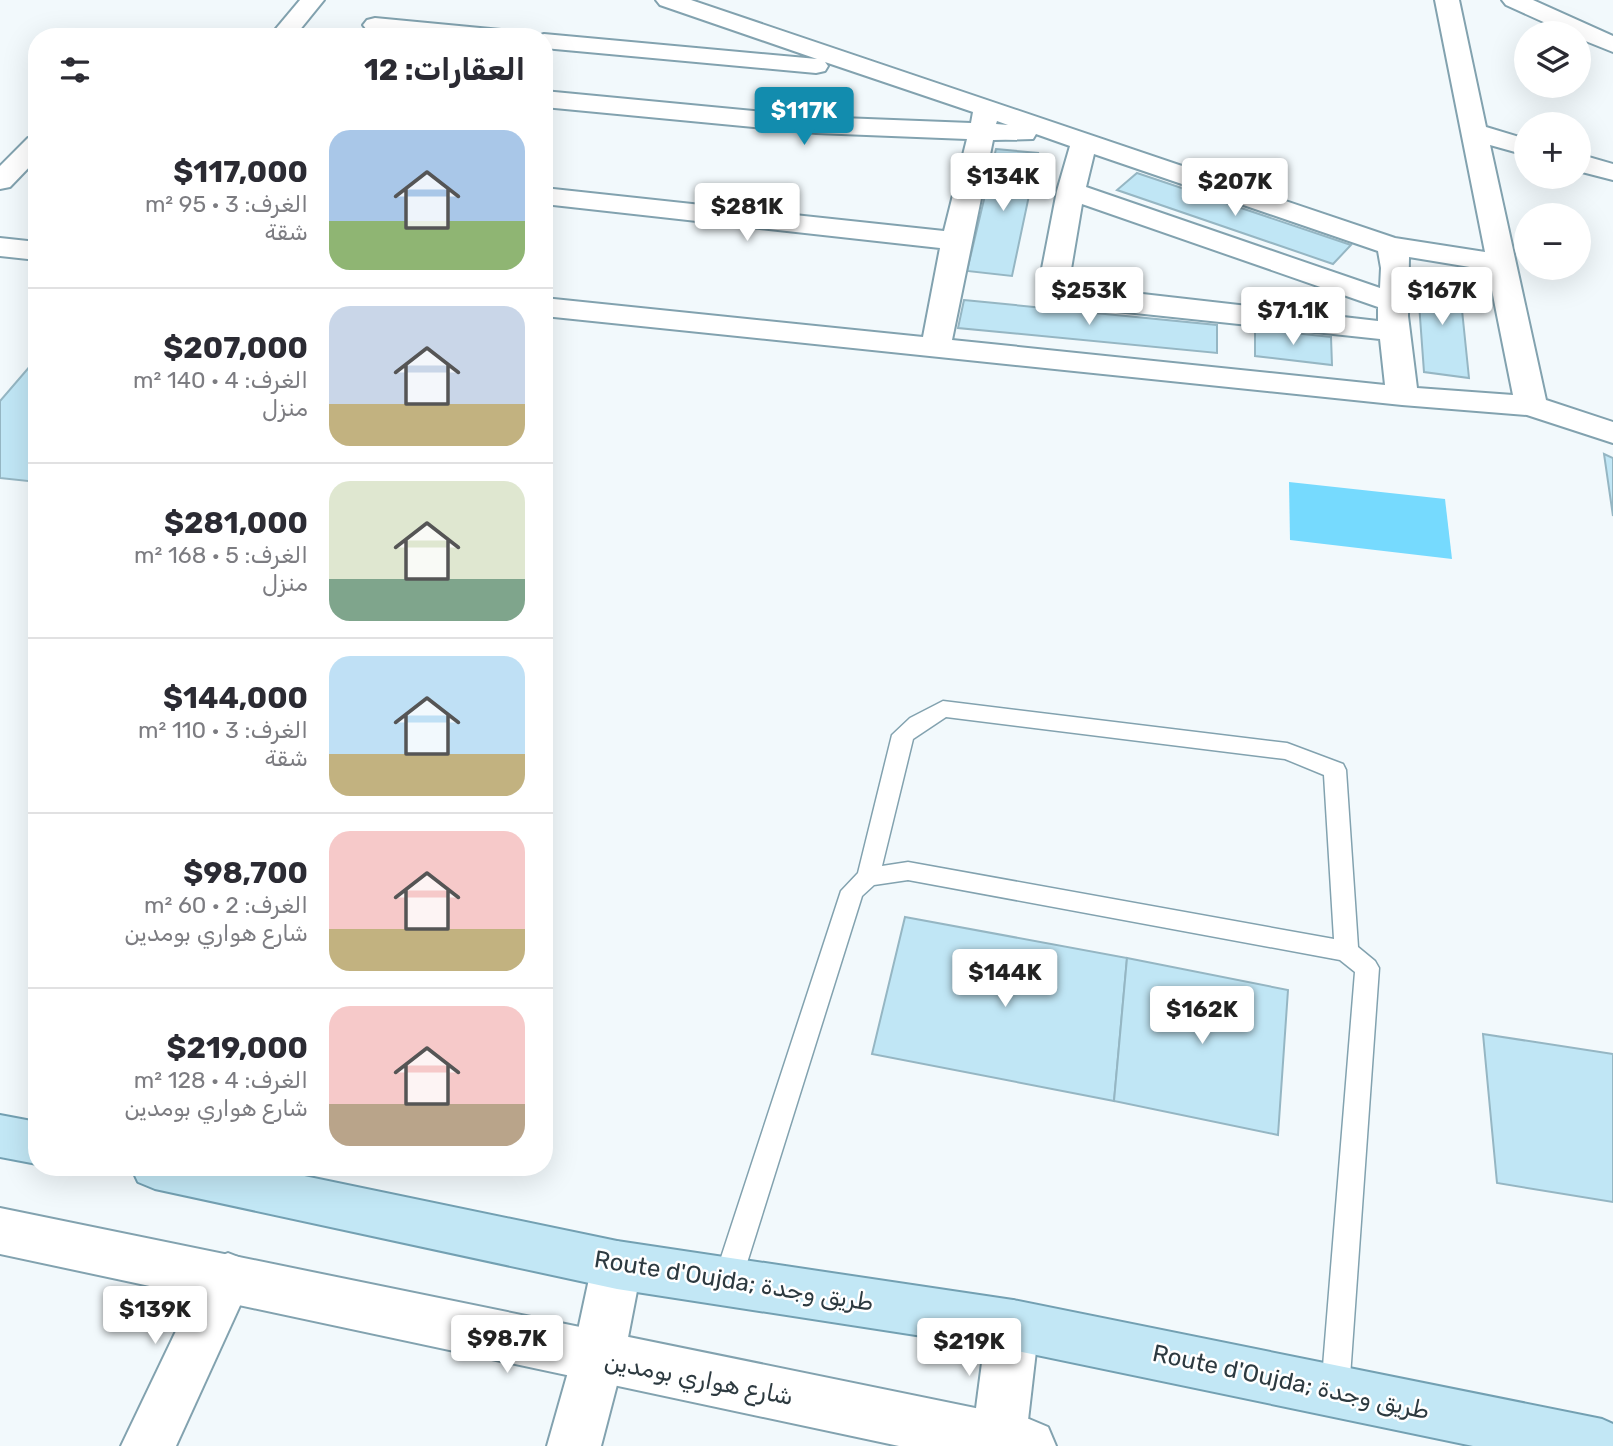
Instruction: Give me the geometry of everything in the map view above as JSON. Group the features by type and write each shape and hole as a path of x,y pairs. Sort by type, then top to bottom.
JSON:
{"main road":[{"path":"0,1136 28,1141"},
{"name":"Route d'Oujda; طريق وجدة","path":"197,1176 617,1265 1013,1325 1602,1446"}],"street":[{"path":"289,28 312,0"},
{"path":"373,28 396,0"},
{"path":"668,0 881,72 984,120"},
{"path":"1447,0 1531,406"},
{"path":"1514,0 1613,45"},
{"path":"553,42 881,72"},
{"path":"553,100 816,125 984,120 1076,138 1390,246 1502,263"},
{"path":"936,346 956,241 984,120"},
{"path":"1476,132 1514,143"},
{"path":"1076,138 1071,191 1054,284 1070,294 1097,300 1395,332"},
{"path":"0,181 28,143"},
{"path":"1591,166 1613,172"},
{"path":"1071,191 1392,302"},
{"path":"553,197 956,241"},
{"path":"1390,246 1396,258 1392,302 1402,396"},
{"path":"0,247 28,250"},
{"path":"553,308 1402,396 1531,406 1613,433"},
{"name":"شارع هواري بومدين","path":"0,1231 1009,1444"},
{"path":"574,1446 598,1358 617,1265"},
{"path":"148,1446 228,1277"},
{"path":"1009,1444 1013,1325"}],"lane":[{"path":"727,1282 852,891 867,877 902,735 917,723 943,709 1287,751 1335,770 1346,951"},
{"path":"867,877 908,871 1346,951 1367,968 1335,1391"}],"shaded area":[{"path":"1289,482 1445,499 1452,559 1290,540"}],"building":[{"path":"996,149 1038,153 1012,276 967,271"},
{"path":"1137,173 1351,245 1333,264 1117,190"},
{"path":"1417,276 1459,281 1469,378 1424,372"},
{"path":"964,300 1217,325 1217,353 958,328"},
{"path":"1255,329 1331,337 1332,365 1255,356"},
{"path":"28,368 28,481 0,478 0,401"},
{"path":"1604,454 1613,458 1613,516"},
{"path":"905,917 1127,958 1114,1101 872,1054"},
{"path":"1127,958 1288,990 1278,1135 1114,1101"},
{"path":"1483,1034 1613,1054 1613,1202 1497,1183"}]}
